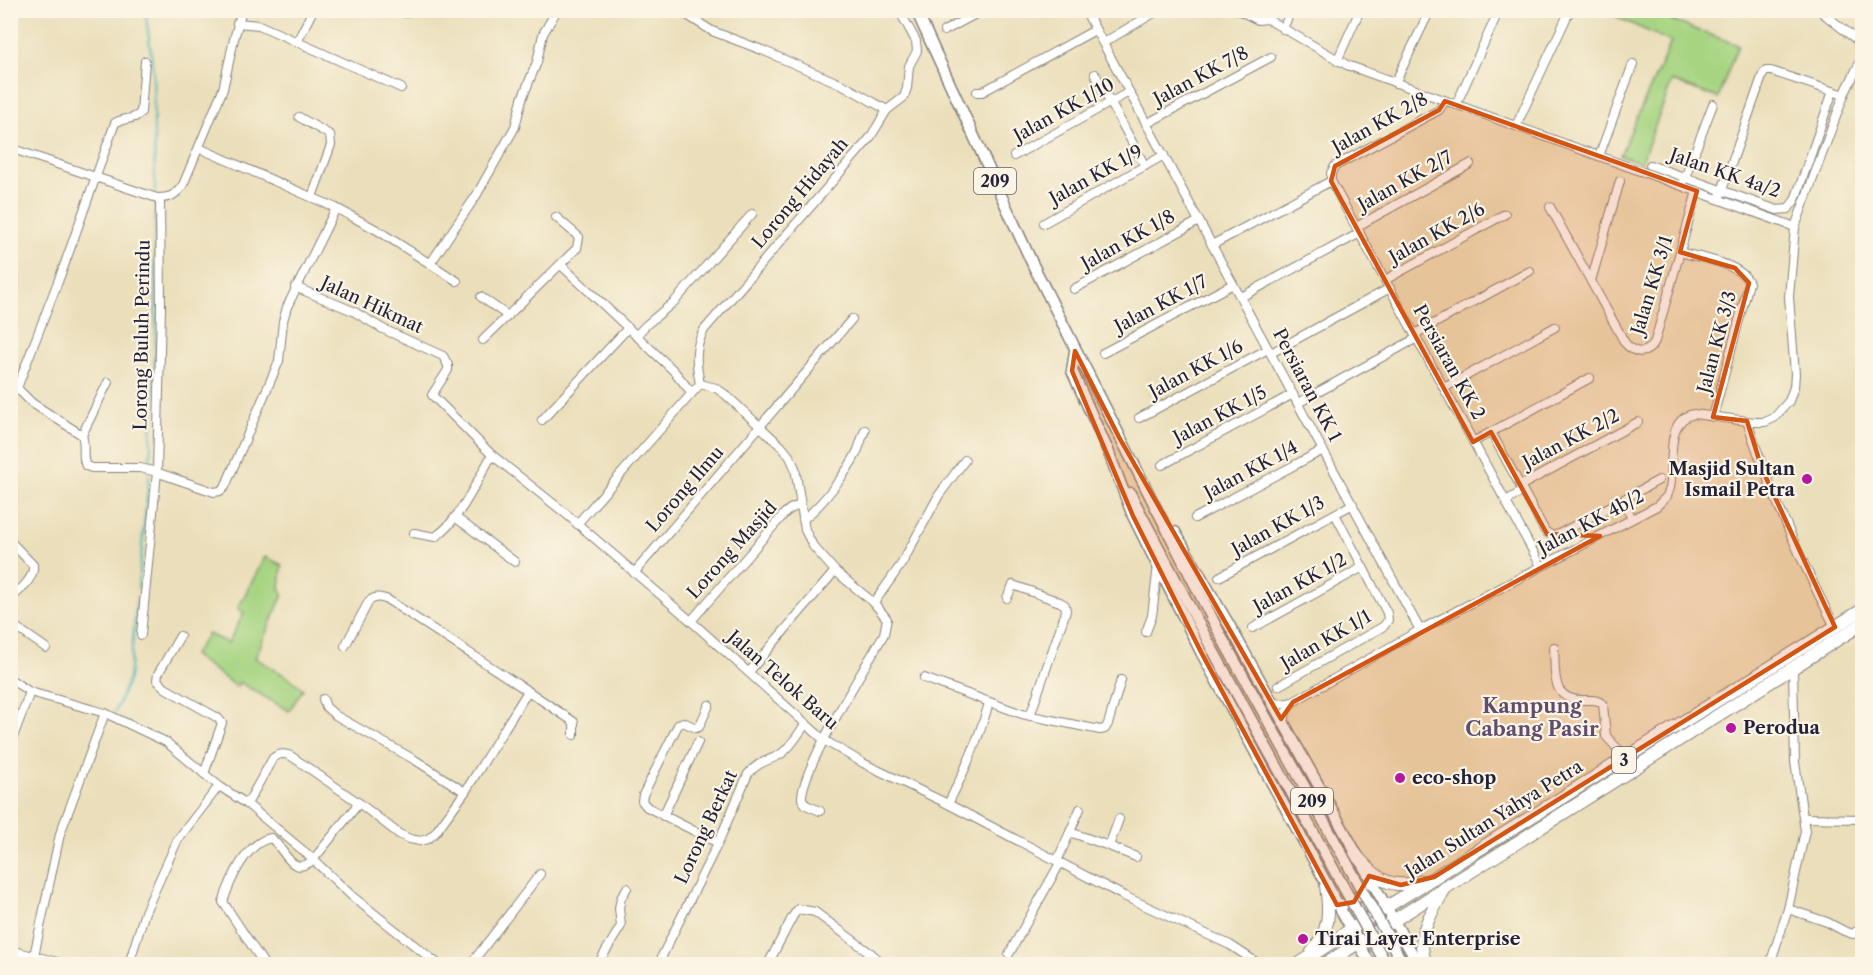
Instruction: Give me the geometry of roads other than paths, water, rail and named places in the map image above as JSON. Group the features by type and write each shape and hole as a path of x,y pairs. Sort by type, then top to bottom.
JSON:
{"highway":[{"name":"Jalan Sultan Yahya Petra","path":"1301,963 1434,877 1863,610"},
{"name":"Jalan Sultan Yahya Petra","path":"1325,964 1863,624"},
{"path":"1355,854 1379,879 1389,883 1412,884 1434,877"},
{"path":"1301,963 1324,936 1329,907 1326,886"},
{"path":"1420,964 1424,932 1429,916 1445,889"}],"main road":[{"name":"209","path":"916,10 1033,265 1221,638 1402,964"},
{"name":"209","path":"1076,351 1072,371 1107,448 1210,645 1385,964"},
{"path":"1120,439 1232,630 1385,908 1420,964"},
{"path":"1107,448 1133,516 1201,652 1370,964"},
{"path":"1337,905 1354,902 1360,896 1367,876"},
{"path":"1385,964 1403,960 1420,964"}],"street":[{"path":"10,148 160,198 170,198 177,194 183,185 223,89 237,23 242,10"},
{"path":"297,42 313,10"},
{"path":"430,264 476,196 515,127 522,99 537,62 543,34 557,10"},
{"path":"679,10 712,31 845,86 887,110"},
{"name":"Lorong Hidayah","path":"700,384 696,350 698,340 704,330 870,138 887,110 904,97 909,66 917,51 916,40 899,10"},
{"path":"944,31 983,10"},
{"name":"Persiaran KK 1","path":"1085,10 1420,630"},
{"path":"1103,43 1159,10"},
{"path":"1238,10 1258,20 1269,15 1283,29 1337,61 1599,156 1683,182 1697,192 1721,195 1796,224"},
{"path":"1283,29 1291,10"},
{"path":"1337,61 1360,10"},
{"path":"1395,83 1430,10"},
{"path":"1456,105 1499,10"},
{"path":"1516,126 1570,10"},
{"path":"1819,10 1859,41 1863,27"},
{"path":"237,23 259,26 401,88"},
{"path":"977,92 982,92 1095,30"},
{"name":"Jalan KK 7/8","path":"1146,124 1271,57"},
{"name":"Jalan KK 4b/2","path":"1271,702 1282,704 1293,702 1420,630 1657,506 1667,496 1672,481 1674,436 1680,420 1686,416 1694,414 1765,422 1774,418 1789,401 1794,387 1790,297 1796,224 1844,95 1863,58"},
{"path":"145,62 141,112 136,117 115,123 14,386 32,403 82,435 86,466 140,468 214,492 220,491 225,487 279,361 283,321 295,287"},
{"path":"1599,156 1633,64"},
{"path":"1721,195 1766,71 1771,70 1844,95"},
{"path":"1095,74 1145,166"},
{"name":"Jalan KK 4a/2","path":"1650,165 1683,182 1721,195 1777,210 1788,209 1795,200 1833,91"},
{"name":"Jalan KK 1/10","path":"1014,156 1129,92"},
{"name":"Jalan KK 2/8","path":"1212,245 1331,177 1335,166 1439,110 1445,101"},
{"path":"1683,182 1713,104"},
{"path":"299,117 330,135 331,145 312,197"},
{"path":"199,148 336,208 377,230 457,281"},
{"name":"Jalan KK 1/9","path":"1044,223 1164,155"},
{"name":"Jalan KK 2/7","path":"1240,297 1470,164"},
{"name":"Persiaran KK 2","path":"1331,177 1541,566"},
{"path":"1591,281 1620,181"},
{"name":"Jalan KK 3/1","path":"1551,207 1625,343 1635,352 1648,351 1655,341 1697,192"},
{"name":"Lorong Buluh Perindu","path":"141,635 157,472 161,309 160,198"},
{"name":"Jalan Hikmat","path":"336,208 295,287 353,311 383,329 443,356 448,370 432,395"},
{"path":"1788,209 1796,224"},
{"path":"636,336 675,301 752,214"},
{"name":"Jalan KK 2/6","path":"1270,351 1505,214"},
{"path":"483,340 578,248 579,237 556,217"},
{"name":"Jalan KK 1/8","path":"1074,289 1199,221"},
{"name":"Jalan KK 3/3","path":"1680,252 1735,268 1747,277 1749,283 1713,417"},
{"path":"561,265 681,378 691,392"},
{"path":"1298,403 1530,271"},
{"name":"Jalan KK 1/7","path":"1103,353 1233,284"},
{"path":"481,297 508,316"},
{"name":"Lorong Ilmu","path":"634,573 761,428 852,319"},
{"path":"1444,387 1555,327"},
{"path":"543,420 628,328"},
{"name":"Jalan KK 1/6","path":"1139,418 1270,351"},
{"path":"1473,442 1590,378"},
{"path":"82,435 108,382"},
{"path":"577,524 700,384 716,388 726,395 790,457 795,468 808,538 835,571 874,603 887,618 887,626 824,740 802,792 802,799 807,805 820,811"},
{"name":"Jalan KK 1/5","path":"1162,465 1293,394"},
{"name":"Jalan Telok Baru","path":"432,395 492,454 691,621 824,740 863,763 948,804 1124,896 1230,945 1259,964"},
{"path":"1747,421 1762,469 1817,593 1835,627"},
{"name":"Jalan KK 2/2","path":"1506,501 1521,489 1638,422"},
{"path":"803,519 823,502 856,453 865,430"},
{"path":"1491,432 1545,531 1552,536 1659,480"},
{"name":"Jalan KK 1/4","path":"1195,518 1323,450"},
{"path":"414,533 435,537 455,517 492,454"},
{"path":"874,603 902,563 939,495 965,460"},
{"path":"1623,500 1632,519"},
{"name":"Jalan KK 1/3","path":"1219,577 1353,504"},
{"name":"Lorong Masjid","path":"691,621 785,513 801,505"},
{"path":"1335,514 1363,567"},
{"path":"455,517 515,562"},
{"path":"10,541 34,570 30,578 10,600"},
{"path":"1146,632 1152,616 1158,565"},
{"name":"Jalan KK 1/1","path":"1278,686 1384,626 1388,621 1387,613 1363,567"},
{"name":"Jalan KK 1/2","path":"1253,628 1363,567"},
{"path":"749,672 835,571"},
{"path":"1007,598 1013,585 1065,605 1066,612 1030,716"},
{"path":"345,646 369,601 375,597 382,597 574,722 574,735"},
{"path":"10,623 46,648"},
{"path":"180,636 158,674 157,680 165,688 218,718 222,723 204,774"},
{"path":"1554,647 1556,682 1560,693 1570,699 1595,699 1602,704 1606,736 1626,758"},
{"path":"1770,964 1788,909 1795,870 1804,843 1804,818 1795,762 1793,668"},
{"path":"924,678 1030,716 1100,730 1105,729 1108,724 1121,680"},
{"path":"10,679 30,692 105,713 166,742 219,786 247,804 353,897 438,964"},
{"path":"247,804 273,758 278,754 285,754 359,803 399,834 420,840 428,839 465,792 528,691"},
{"path":"10,745 30,692"},
{"path":"322,699 326,707 335,715 415,760 465,792"},
{"path":"1284,724 1286,712 1293,702"},
{"path":"948,804 964,774 989,703"},
{"path":"710,705 699,727 696,728 683,722 678,725 643,795 644,804 718,843"},
{"path":"34,956 60,834 105,713"},
{"name":"Lorong Berkat","path":"666,964 662,956 718,843 748,774 764,760 784,752 806,723"},
{"path":"663,816 698,742"},
{"path":"129,964 145,912 178,840 219,786"},
{"path":"264,964 224,904 236,871 247,854 267,838 274,841 296,866 304,867 313,860 359,803"},
{"path":"1009,954 1059,862 1080,809"},
{"path":"1804,818 1863,819"},
{"path":"1109,846 1119,819"},
{"path":"1070,832 1136,857"},
{"path":"471,964 540,874"},
{"path":"598,964 621,927 619,908 621,898 627,888"},
{"path":"768,964 798,909 815,912 885,964"},
{"path":"1788,909 1827,922 1844,932 1853,934 1863,927"},
{"path":"10,950 65,964"},
{"path":"861,964 871,953"}],"waterway":[{"path":"145,10 153,67 155,191"},
{"path":"150,465 156,331 155,203"},
{"path":"138,588 149,475"},
{"path":"115,712 129,678 137,599"}],"place":[{"name":"Masjid Sultan Ismail Petra","path":"1807,479"},
{"name":"Perodua","path":"1731,728"},
{"name":"eco-shop","path":"1400,778"},
{"name":"Tirai Layer Enterprise","path":"1303,939"}],"district":[{"name":"Kampung Cabang Pasir","path":"1532,718"}]}
